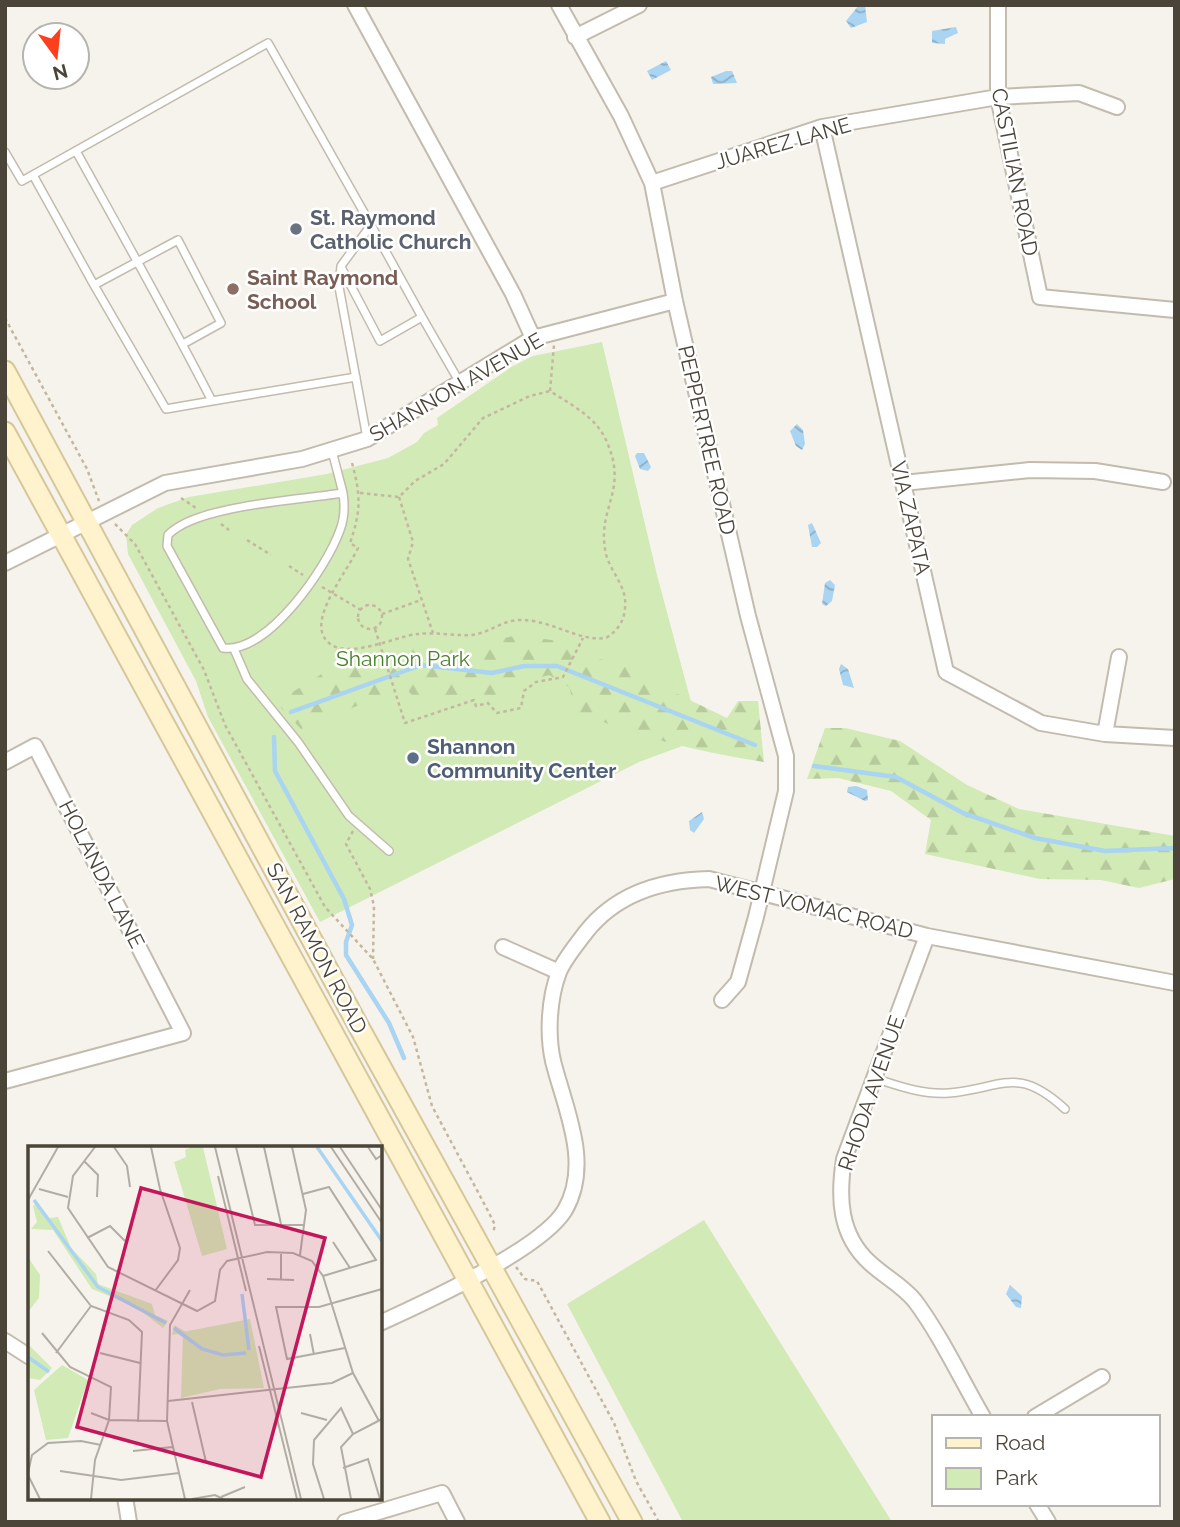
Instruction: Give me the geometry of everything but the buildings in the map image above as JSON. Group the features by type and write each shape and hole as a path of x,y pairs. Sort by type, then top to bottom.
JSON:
{"main road":[{"name":"SAN RAMON ROAD","path":"5,372 85,521 500,1262 632,1522"},
{"name":"SAN RAMON ROAD","path":"5,432 600,1522"}],"street":[{"path":"355,5 513,294 533,338"},
{"name":"PEPPERTREE ROAD","path":"559,5 621,117 652,183 675,301 748,616 786,756 786,791 762,892 738,982 723,1000"},
{"path":"575,37 639,5"},
{"name":"CASTILIAN ROAD","path":"998,5 998,97 1040,297 1175,310"},
{"name":"JUAREZ LANE","path":"652,183 822,127 998,97 1079,93 1117,107"},
{"name":"VIA ZAPATA","path":"822,127 946,672 1041,723 1105,734 1175,738"},
{"name":"SHANNON AVENUE","path":"5,563 60,533 165,483 332,451 367,439 533,338 675,301"},
{"path":"904,483 1030,470 1095,471 1163,482"},
{"path":"1105,734 1119,657"},
{"name":"HOLANDA LANE","path":"5,762 35,746 183,1033 5,1081"},
{"name":"WEST VOMAC ROAD","path":"382,1322 500,1262 551,1228 564,1212 573,1192 578,1164 570,1120 552,1059 549,1024 559,972 596,920 622,901 649,887 680,880 709,879 927,936 1175,983"},
{"name":"RHODA AVENUE","path":"927,936 844,1159 838,1194 848,1231 869,1263 895,1280 915,1302 982,1415"},
{"path":"503,947 559,972"},
{"path":"5,1341 28,1356"},
{"path":"1038,1415 1102,1377"},
{"path":"345,1522 442,1493 457,1522"},
{"path":"125,1499 129,1522"},
{"path":"1038,1506 1048,1522"}],"lane":[{"path":"5,152 22,181 268,43 460,383"},
{"path":"76,151 212,401"},
{"path":"33,175 93,285 166,409 356,377"},
{"path":"367,439 339,287 341,266 371,225"},
{"path":"93,285 178,240 221,323 183,344"},
{"path":"341,266 380,341 422,317"},
{"path":"332,451 343,493 345,509 332,549 306,590 268,629 234,649 223,648 167,546 168,535 176,526 191,519 220,511 343,493"},
{"path":"234,649 247,680 358,824 389,851"},
{"path":"874,1078 922,1093 950,1093 1010,1082 1042,1088 1065,1109"}],"path":[{"path":"5,318 87,469 94,493"},
{"path":"550,391 554,331"},
{"path":"352,463 360,493 358,517 350,543 358,548 321,616 324,637 331,644 345,649 358,649 410,635 472,635 518,620 557,625 583,638 606,638 615,632 622,622 624,592 605,549 604,531 614,498 615,466 604,436 595,424 584,412 550,391 530,396 483,418 444,464 415,481 399,498"},
{"path":"360,493 399,498"},
{"path":"181,498 197,509"},
{"path":"399,498 413,542 408,559 433,633"},
{"path":"221,524 229,530"},
{"path":"122,534 135,544 204,670 225,725 336,921 373,959 414,1037 432,1106 495,1225 493,1236"},
{"path":"247,540 271,555"},
{"path":"289,566 303,575"},
{"path":"322,587 360,610 374,606 382,614"},
{"path":"382,614 421,600"},
{"path":"360,610 359,624 366,629 375,629 381,623 382,614"},
{"path":"375,629 405,723 474,701 476,706 488,703 497,713 521,708 524,691 536,682 563,677 583,638"},
{"path":"358,824 346,844 370,889 374,906 373,959"},
{"path":"500,1262 525,1279 537,1281 614,1423 636,1481 659,1522"}],"green space":[{"name":"Shannon Park","path":"602,342 657,575 701,739 639,762 320,922 208,717 196,681 128,554 126,535 132,525 158,508 189,497 327,474 388,458 417,442 424,433 438,425 437,418 513,366 533,356"},
{"path":"517,635 565,642 591,657 632,667 673,692 727,718 738,701 758,701 764,762 668,742 622,729 576,711 569,687 549,675 529,680 512,700 494,695 419,703 402,684 381,696 301,729 281,708 283,698 328,670 365,658 406,651 416,644 453,642 476,645"},
{"path":"825,728 845,728 900,741 967,785 1019,809 1175,836 1175,879 1139,888 1101,880 1040,879 925,854 931,820 891,791 838,778 807,779"},
{"path":"704,1220 892,1522 683,1522 567,1304"}],"water":[{"path":"859,5 865,5 867,22 851,28 846,21"},
{"path":"956,27 958,33 945,39 945,44 932,43 932,31"},
{"path":"666,61 671,70 652,80 647,71"},
{"path":"732,71 737,83 713,84 711,77"},
{"path":"797,424 803,430 805,444 802,450 796,446 790,431"},
{"path":"637,453 644,453 651,467 648,471 640,469 635,456"},
{"path":"812,523 821,543 817,547 812,547 808,525"},
{"path":"830,580 835,585 832,601 826,606 822,604 825,583"},
{"path":"841,664 848,669 854,688 843,685 839,669"},
{"path":"856,786 867,790 868,800 847,792 848,787"},
{"path":"702,812 704,819 694,833 690,830 689,821"},
{"path":"1010,1285 1022,1296 1021,1308 1016,1307 1006,1294"}],"waterway":[{"path":"291,712 421,665 492,673 524,666 557,666 755,745"},
{"path":"274,737 275,771 344,899 352,925 346,942 346,955 389,1023 404,1058"},
{"path":"814,766 896,777 963,813 1035,838 1105,851 1175,848"}],"place":[{"name":"St. Raymond Catholic Church","path":"296,229"},
{"name":"Saint Raymond School","path":"233,289"},
{"name":"Shannon Community Center","path":"413,758"}]}
